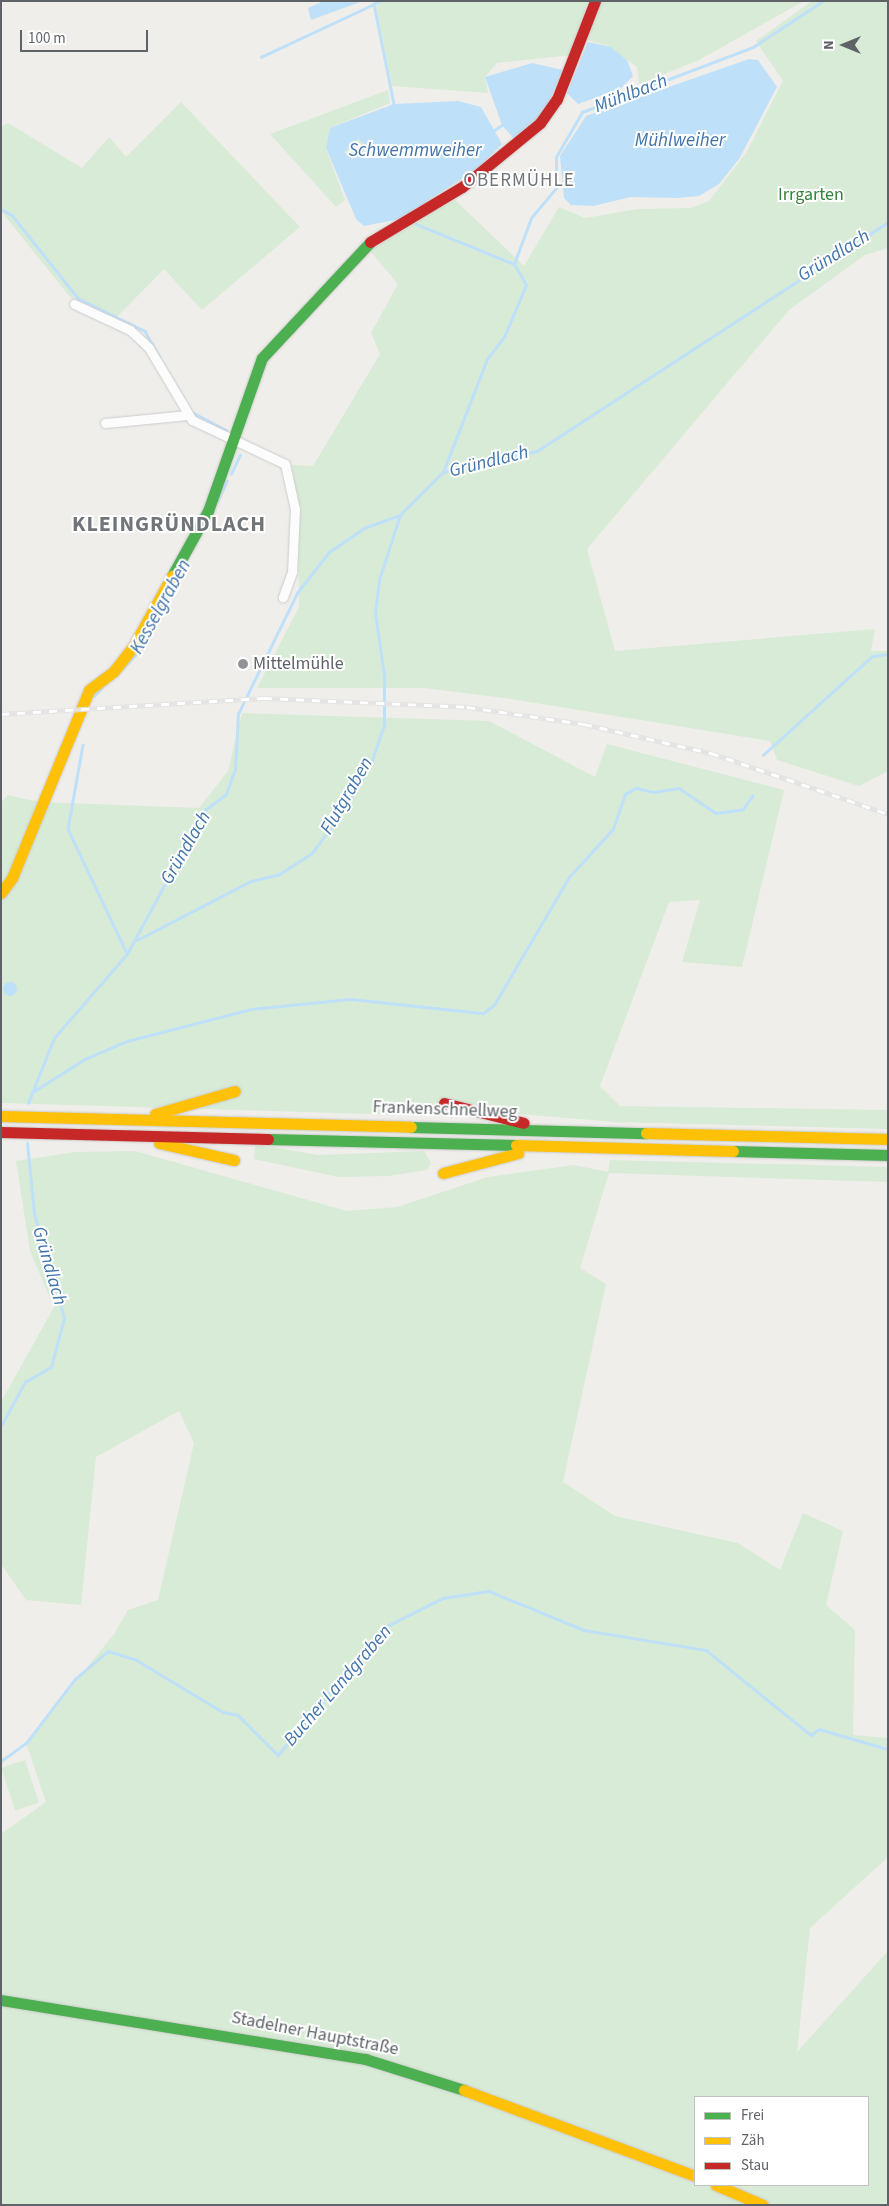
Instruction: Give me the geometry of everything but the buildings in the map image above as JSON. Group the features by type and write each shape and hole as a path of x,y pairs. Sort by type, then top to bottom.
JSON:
{"main road":[{"path":"1,893 12,878 89,690 114,671 134,645 208,511 234,442 262,358 351,259 367,244 462,187 540,123 557,99 595,1"},
{"path":"126,1119 235,1091"},
{"path":"444,1103 562,1131"},
{"name":"Frankenschnellweg","path":"1,1116 888,1139"},
{"name":"Frankenschnellweg","path":"1,1132 888,1155"},
{"path":"118,1135 234,1160"},
{"path":"443,1173 494,1156 554,1147"},
{"name":"Stadelner Hauptstraße","path":"1,2000 306,2046 372,2061 509,2104 694,2176"},
{"path":"718,2186 763,2205"}],"street":[{"path":"74,304 130,330 149,348 186,415 234,442 277,458 290,473 294,553 283,596"},
{"path":"105,424 186,415"}],"green space":[{"path":"384,1 588,1 572,55 497,63 485,77 488,93 392,86 376,6"},
{"path":"601,1 804,1 699,60 639,84 637,67 608,46 584,39"},
{"name":"Irrgarten","path":"812,1 888,1 888,248 865,255 789,310 587,549 615,651 875,629 871,651 888,651 888,771 859,786 777,760 770,741 511,699 424,688 257,688 299,607 298,507 292,465 313,466 380,354 371,333 398,284 366,246 455,200 524,266 559,207 585,218 638,209 691,208 709,201 746,153 783,81 756,41"},
{"path":"388,90 390,103 330,128 326,149 345,200 336,207 270,134"},
{"path":"181,102 300,227 202,310 164,269 116,318 70,297 1,211 1,127 8,123 82,168 109,137 126,157"},
{"path":"358,139 367,147 352,156 344,152"},
{"path":"242,713 489,721 595,777 607,744 784,790 742,967 682,962 700,900 669,902 600,1086 620,1106 888,1110 888,1129 615,1122 507,1113 475,1117 1,1103 1,803 8,795 39,802 199,808 228,771"},
{"path":"255,1144 318,1155 424,1151 431,1163 427,1170 388,1176 338,1177 254,1159"},
{"path":"135,1151 347,1211 397,1207 488,1177 574,1165 608,1172 610,1160 888,1167 888,1182 609,1173 580,1268 606,1284 563,1482 615,1516 738,1543 780,1570 803,1513 843,1531 826,1605 855,1630 853,1735 888,1738 888,1857 810,1928 797,2052 888,1951 888,2205 1,2205 1,1834 46,1802 26,1743 114,1634 128,1610 158,1600 194,1443 179,1411 96,1457 81,1605 26,1600 1,1564 1,1402 54,1307 30,1251 16,1161 75,1152"},
{"path":"25,1760 39,1803 15,1811 1,1768"}],"water":[{"path":"324,1 363,1 311,20 308,8"},
{"path":"588,42 611,47 627,60 633,76 620,89 578,104 567,93"},
{"name":"Mühlweiher","path":"749,59 758,60 777,87 739,159 719,184 699,196 677,198 631,197 593,206 571,205 564,198 560,156 586,116"},
{"path":"532,63 563,70 544,113 515,140 502,125 485,77"},
{"name":"Schwemmweiher","path":"458,101 481,107 502,144 478,168 400,219 364,226 356,219 326,148 330,128 394,104","holes":["358,139 367,147 352,156 344,152"]},
{"path":"7,982 13,982 17,989 13,996 7,996 3,992 3,986"}],"waterway":[{"path":"382,1 374,4 394,104"},
{"name":"Mühlbach","path":"443,472 487,359 504,337 526,285 514,264 531,218 556,188 556,157 582,112 753,47 823,1"},
{"path":"261,57 374,4"},
{"path":"493,131 502,125"},
{"name":"Kesselgraben","path":"1,209 12,215 78,298 145,331 160,358"},
{"name":"Gründlach","path":"28,1103 54,1038 127,954 205,810 226,794 235,769 238,714 297,593 329,552 364,528 400,515 443,472 537,451 888,222"},
{"path":"416,224 514,264"},
{"name":"Kesselgraben","path":"190,411 226,430"},
{"name":"Kesselgraben","path":"231,474 240,455"},
{"name":"Kesselgraben","path":"217,502 227,481"},
{"name":"Flutgraben","path":"137,940 251,881 278,875 312,853 346,806 371,763 384,726 384,676 375,613 379,580 400,515"},
{"name":"Kesselgraben","path":"121,670 143,646 186,562"},
{"path":"763,755 872,656 888,654"},
{"name":"Kesselgraben","path":"94,696 102,687"},
{"name":"Kesselgraben","path":"83,745 68,829 127,953"},
{"path":"31,1093 85,1059 127,1041 252,1009 351,999 483,1013 494,1005 569,877 613,829 625,794 636,788 654,792 679,788 716,813 743,809 752,796"},
{"name":"Gründlach","path":"1,1426 25,1382 51,1367 64,1318 34,1214 27,1143"},
{"name":"Bucher Landgraben","path":"1,1761 27,1742 75,1679 108,1651 135,1659 223,1712 238,1715 278,1755 385,1627 443,1598 489,1591 584,1630 706,1650 811,1735 819,1729 888,1749"}],"railway":[{"path":"1,714 264,698 467,707 584,724 711,753 888,814"}],"traffic: fast":[{"path":"172,576 208,511 262,358 370,242"},
{"path":"411,1127 646,1133"},
{"path":"268,1139 516,1145"},
{"path":"733,1151 888,1155"},
{"path":"1,2000 365,2059 464,2090"}],"traffic: slow":[{"path":"1,893 12,878 89,690 114,671 134,645 172,576"},
{"path":"155,1114 235,1091"},
{"path":"1,1116 411,1127"},
{"path":"646,1133 888,1139"},
{"path":"159,1143 234,1160"},
{"path":"516,1145 733,1151"},
{"path":"443,1173 518,1153"},
{"path":"464,2090 694,2176"},
{"path":"718,2186 763,2205"}],"traffic: jam":[{"path":"370,242 462,187 540,123 557,99 595,1"},
{"path":"444,1103 524,1123"},
{"path":"1,1132 268,1139"}],"place":[{"name":"Mittelmühle","path":"243,664"}],"district":[{"name":"OBERMÜHLE","path":"519,181"},
{"name":"KLEINGRÜNDLACH","path":"169,525"}]}
